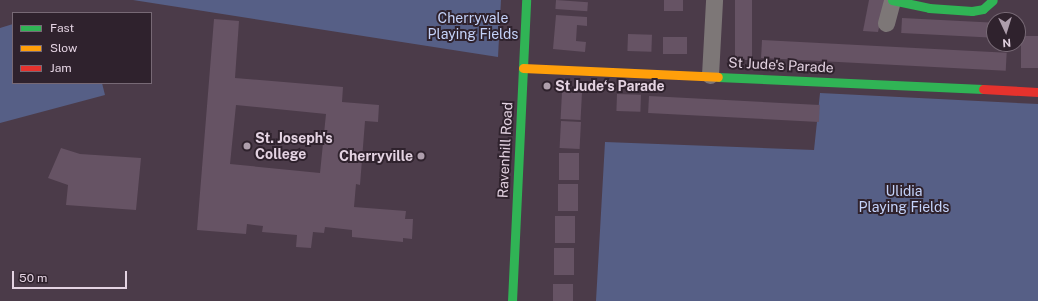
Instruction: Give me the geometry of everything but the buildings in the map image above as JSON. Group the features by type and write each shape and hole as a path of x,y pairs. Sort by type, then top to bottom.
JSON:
{"street":[{"name":"Ravenhill Road","path":"512,301 526,0"},
{"path":"710,75 714,0"},
{"path":"886,23 892,0 929,8 972,11 983,9 993,0"},
{"name":"St Jude's Parade","path":"523,68 710,75 1038,92"}],"green space":[{"name":"Cherryvale Playing Fields","path":"133,0 501,0 498,57"},
{"path":"12,24 12,84 102,84 105,95 0,123 0,28"},
{"name":"Ulidia Playing Fields","path":"820,93 1038,104 1038,301 596,301 605,142 814,150"}],"traffic: fast":[{"path":"512,301 526,0"},
{"path":"892,0 929,8 972,11 983,9 993,0"},
{"path":"718,77 983,89"}],"traffic: slow":[{"path":"523,68 718,77"}],"traffic: jam":[{"path":"983,89 1038,92"}],"place":[{"name":"St Jude‘s Parade","path":"547,86"},
{"name":"St. Joseph's College","path":"247,146"},
{"name":"Cherryville","path":"421,156"}]}
